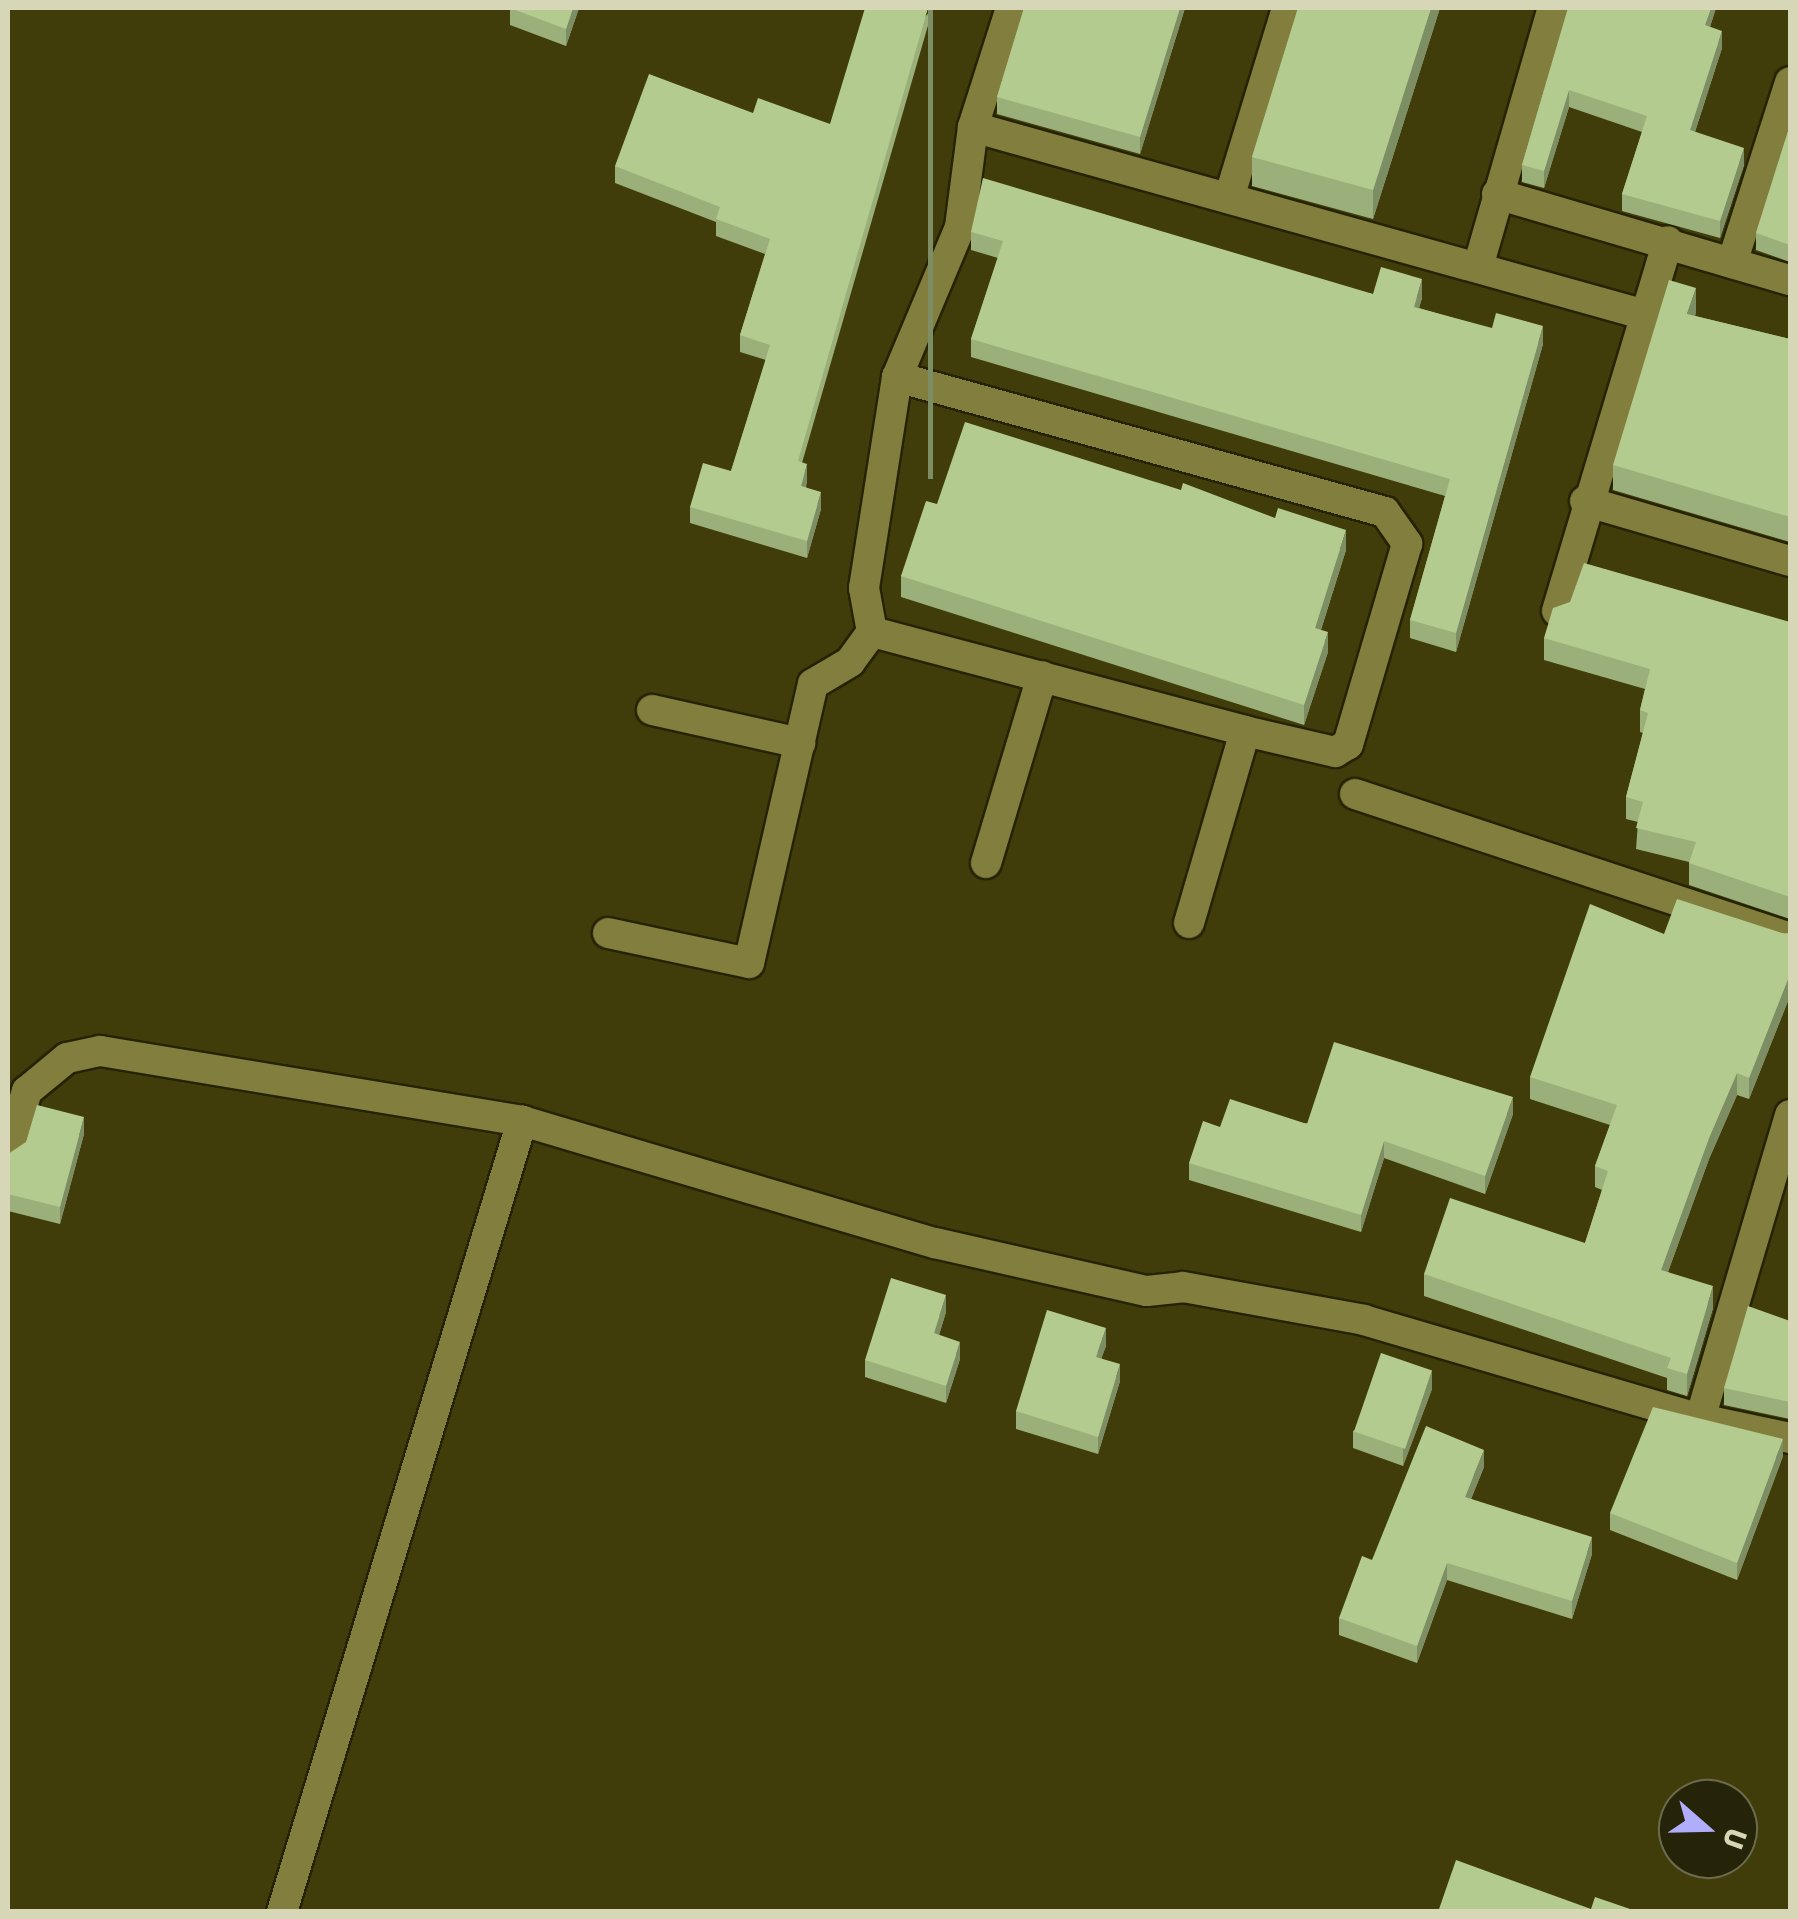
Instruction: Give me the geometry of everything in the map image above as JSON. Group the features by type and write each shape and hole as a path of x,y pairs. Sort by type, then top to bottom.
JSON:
{"street":[{"path":"608,933 749,963 813,684 850,662 872,632 864,588 897,377 960,228 972,127 1010,8"},
{"path":"1229,198 1287,8"},
{"path":"1478,267 1553,8"},
{"path":"1732,263 1790,82"},
{"path":"972,127 1642,314"},
{"path":"1497,194 1668,241 1790,280"},
{"path":"1557,611 1642,314 1668,241"},
{"path":"872,632 1335,752 1348,744 1407,544 1398,523 1385,512 897,377"},
{"path":"1586,502 1790,561"},
{"path":"986,864 1042,676"},
{"path":"652,710 800,743"},
{"path":"1189,923 1245,731"},
{"path":"1355,794 1790,938"},
{"path":"8,1153 28,1091 67,1058 100,1051 522,1121 935,1243 1148,1291 1182,1287 1364,1320 1700,1418 1790,1438"},
{"path":"1700,1418 1790,1115"},
{"path":"282,1912 522,1121"}],"building":[{"path":"510,8 573,8 566,29"},
{"path":"865,8 928,8 798,461 807,464 801,486 821,492 807,541 690,507 703,463 731,471 770,345 740,335 770,239 716,219 720,207 615,166 649,74 753,113 758,98 830,124"},
{"path":"1024,8 1180,8 1140,137 997,97"},
{"path":"1298,8 1431,8 1373,190 1252,157"},
{"path":"1568,8 1711,8 1705,25 1722,31 1690,130 1744,148 1720,221 1622,194 1647,116 1569,90 1544,171 1522,165"},
{"path":"1790,125 1790,245 1756,233"},
{"path":"983,178 1373,294 1381,267 1422,279 1414,307 1492,328 1496,313 1543,326 1456,633 1410,620 1450,479 971,339 1003,241 971,232"},
{"path":"1669,280 1696,288 1687,314 1790,339 1790,517 1613,465"},
{"path":"965,422 1181,490 1183,483 1275,518 1278,508 1346,530 1315,628 1328,632 1304,705 901,576 926,501 937,504"},
{"path":"1584,563 1790,622 1790,897 1689,863 1696,842 1636,828 1643,802 1626,797 1648,713 1640,710 1650,669 1544,638 1553,608 1570,602"},
{"path":"1677,899 1790,933 1790,974 1749,1078 1737,1073 1661,1270 1713,1286 1687,1374 1667,1368 1671,1358 1424,1274 1450,1198 1585,1243 1608,1171 1595,1166 1617,1105 1530,1077 1590,904 1664,934"},
{"path":"1334,1042 1513,1097 1485,1176 1384,1141 1361,1215 1189,1163 1203,1121 1220,1127 1230,1099 1307,1124"},
{"path":"37,1105 84,1117 60,1207 8,1194 8,1154 26,1142"},
{"path":"891,1278 946,1295 934,1333 960,1342 946,1386 865,1360"},
{"path":"1748,1306 1790,1321 1790,1402 1724,1388"},
{"path":"1047,1310 1106,1328 1096,1357 1120,1364 1098,1437 1016,1411"},
{"path":"1381,1353 1432,1371 1405,1449 1354,1431"},
{"path":"1653,1407 1783,1439 1737,1563 1610,1513"},
{"path":"1426,1426 1484,1450 1465,1497 1592,1537 1572,1601 1447,1563 1417,1646 1339,1618 1362,1556 1372,1560"},
{"path":"1456,1860 1591,1909 1595,1897 1639,1912 1438,1912"}]}
